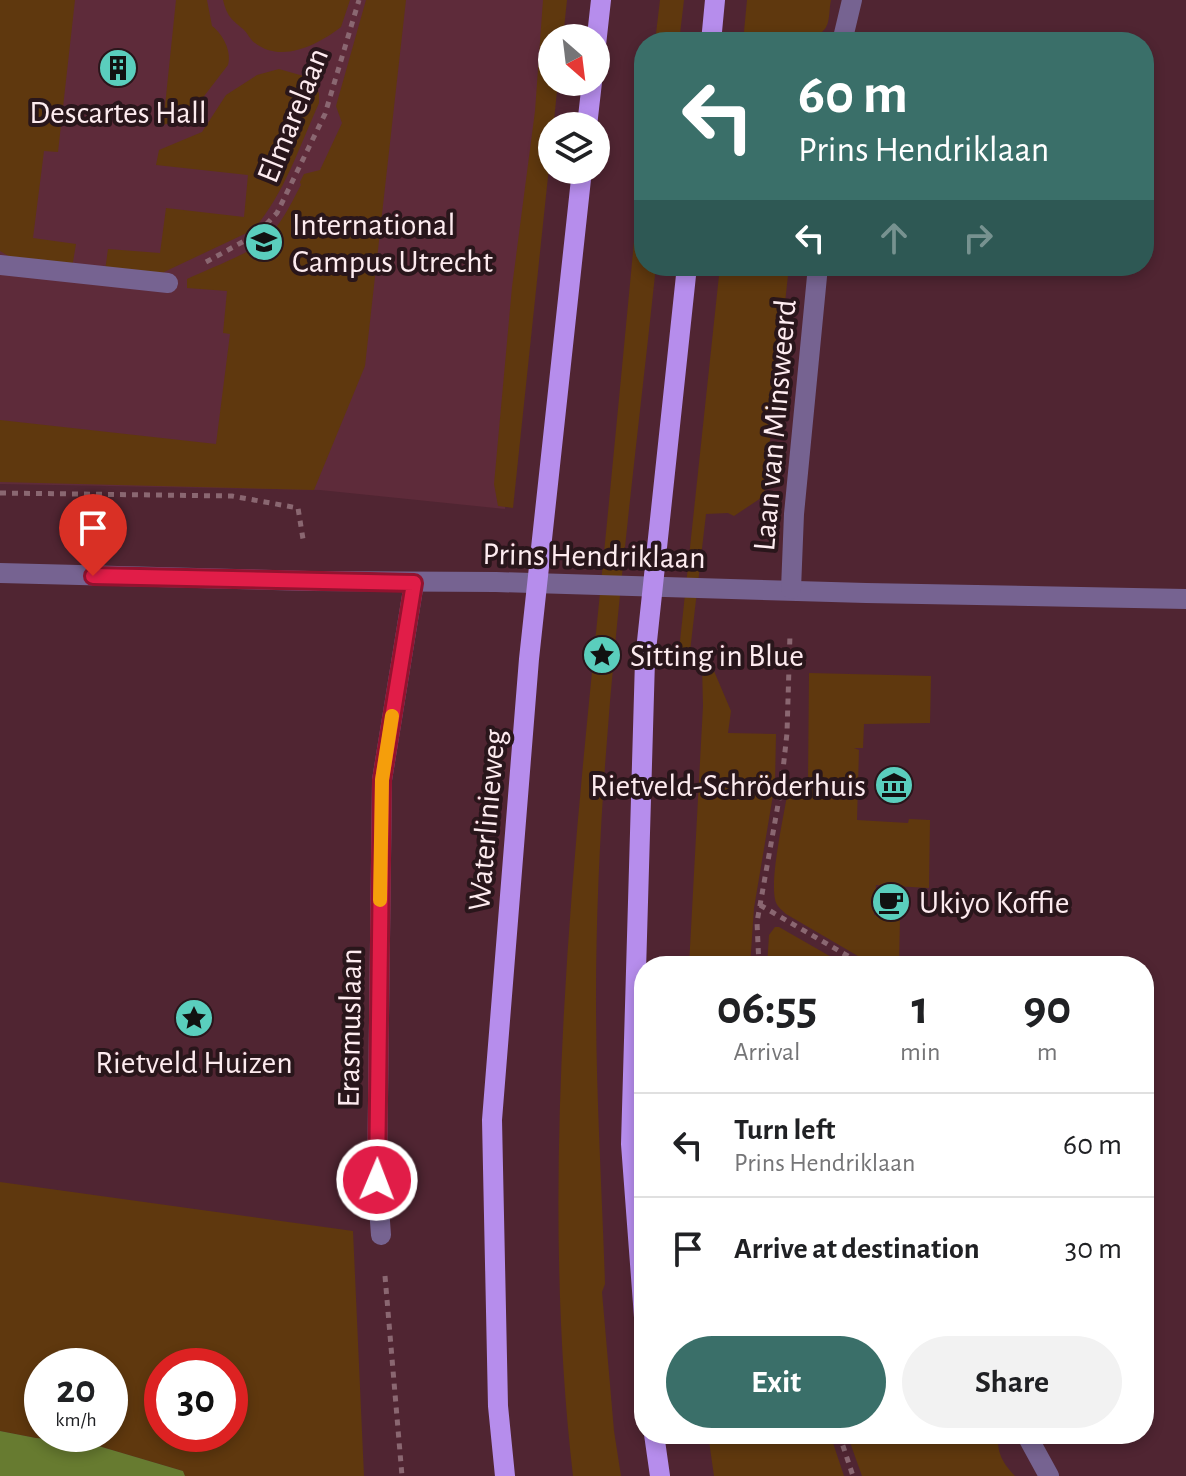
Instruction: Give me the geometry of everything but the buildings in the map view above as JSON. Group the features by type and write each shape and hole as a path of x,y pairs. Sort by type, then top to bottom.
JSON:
{"main road":[{"path":"598,24 601,0"},
{"path":"712,32 715,0"},
{"name":"Waterlinieweg","path":"505,1476 498,1406 492,1120 529,659 580,184"},
{"path":"636,956 645,660 686,276"},
{"path":"634,1040 631,1144 634,1184"},
{"path":"655,1444 660,1476"}],"street":[{"path":"844,32 852,0"},
{"path":"0,265 168,283"},
{"name":"Laan van Minsweerd","path":"791,589 794,514 817,276"},
{"name":"Prins Hendriklaan","path":"0,573 1186,599"},
{"name":"Erasmuslaan","path":"381,1235 377,1180 382,780 414,583"},
{"path":"1031,1444 1049,1476"}],"path":[{"name":"Elmarelaan","path":"168,283 172,276 224,253 257,234 277,213 325,114 359,0"},
{"path":"0,493 232,496 298,508 310,581"},
{"path":"759,956 757,922 781,788 790,660"},
{"path":"760,905 848,956"},
{"path":"381,1235 402,1476"},
{"path":"842,1444 853,1476"}],"shaded area":[{"name":"International Campus Utrecht","path":"0,0 550,0 548,24 538,24 538,96 542,96 505,509 320,490 0,484"},
{"path":"0,0 75,0 58,152 44,151 33,238 76,244 72,268 10,257 0,251"},
{"path":"176,0 207,0 212,26 226,44 229,60 188,117 163,125"},
{"path":"223,0 350,0 341,27 311,45 277,52 253,42 230,17"},
{"path":"366,0 406,0 365,366 314,490 0,482 0,420 216,444 230,334 223,333 227,291 187,288 187,279 262,242 284,216 304,174 320,170 342,123 336,106"},
{"path":"543,0 567,0 564,24 541,24"},
{"path":"660,0 684,0 680,32 656,32"},
{"path":"747,0 831,0 827,26 821,32 744,32"},
{"path":"279,69 307,77 319,93 319,103 282,186 253,230 164,272 162,278 105,271 108,249 160,253 166,208 244,217 248,175 156,165 159,150 202,132 226,95 257,75"},
{"path":"538,69 538,96 557,96 555,112 538,112 538,184 547,184 513,508 498,506 494,484 512,287"},
{"path":"634,240 634,276 655,276 608,724 596,1000 605,1284 602,1292 621,1476 573,1476 564,1375 559,1273 561,1069 583,763"},
{"path":"719,276 788,276 764,496 734,516 728,513 706,514 689,660 678,660"},
{"path":"702,664 711,664 731,711 728,733 776,734 775,783 754,908 751,956 690,956 703,706"},
{"path":"809,673 931,676 930,723 864,724 863,748 854,748 859,750 857,820 908,823 909,819 930,820 929,888 876,885 874,915 900,917 899,956 858,956 779,907 774,888 776,859 789,784 808,783"},
{"path":"775,927 779,927 830,956 768,956 769,935"},
{"path":"0,1182 353,1231 364,1476 185,1476 183,1471 119,1452 128,1452 128,1348 24,1348 24,1436 0,1431"},
{"path":"0,1431 24,1436 24,1452 119,1452 183,1471 185,1476 0,1476"},
{"path":"709,1444 833,1444 844,1476 714,1476"},
{"path":"851,1444 998,1444 1001,1457 1015,1476 862,1476"}],"slow traffic":[{"path":"380,900 382,780 392,716"}],"place":[{"name":"Descartes Hall","path":"118,68"},
{"name":"International Campus Utrecht","path":"264,242"},
{"name":"Sitting in Blue","path":"602,655"},
{"name":"Rietveld-Schröderhuis","path":"894,785"},
{"name":"Ukiyo Koffie","path":"891,902"},
{"name":"Rietveld Huizen","path":"194,1018"}],"route":[{"path":"93,576 414,583 382,780 377,1180"}]}
